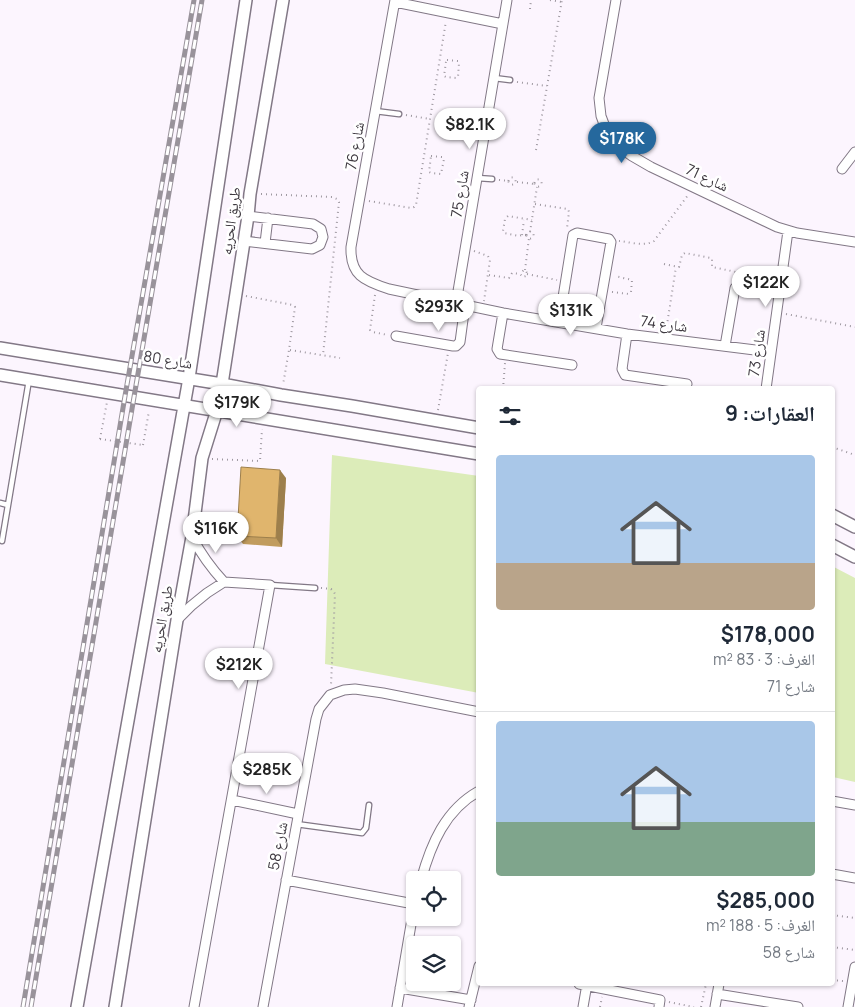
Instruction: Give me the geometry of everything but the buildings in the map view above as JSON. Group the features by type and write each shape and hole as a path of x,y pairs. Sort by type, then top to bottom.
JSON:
{"street":[{"name":"طريق الحريه","path":"77,1007 185,405 246,0"},
{"name":"طريق الحريه","path":"115,1007 192,537 202,458 217,410 222,384 250,194 283,0"},
{"name":"شارع 75","path":"449,346 459,344 465,248 507,0"},
{"name":"شارع 71","path":"616,0 599,98 601,116 607,132 618,146 632,156 777,227 788,231 855,242"},
{"path":"395,1 502,24"},
{"name":"شارع 76","path":"377,285 361,277 354,269 351,247 395,1"},
{"path":"842,169 855,152"},
{"path":"244,241 312,249 320,245 323,237 321,229 314,224 248,216"},
{"path":"265,244 268,218"},
{"name":"شارع 73","path":"766,386 788,231"},
{"path":"559,322 574,234 577,233 611,240 596,328"},
{"name":"شارع 74","path":"377,285 461,304 627,334 771,352"},
{"path":"725,346 735,288"},
{"path":"503,312 497,349 500,354 572,365"},
{"path":"627,334 622,369 625,375 687,384"},
{"path":"396,336 449,346"},
{"name":"شارع 80","path":"0,348 189,378 476,427"},
{"path":"0,375 476,454"},
{"path":"835,517 855,527"},
{"path":"192,537 201,554 224,582"},
{"path":"835,546 855,557"},
{"path":"177,620 196,601 224,582 270,585 194,1007"},
{"path":"330,695 344,690 355,689 476,711"},
{"name":"شارع 58","path":"262,1007 316,719 319,709 330,695"},
{"path":"424,871 432,845 443,825 462,802 476,793"},
{"path":"232,800 298,814"},
{"path":"835,801 855,804"},
{"path":"835,875 855,878"},
{"path":"286,880 406,900"},
{"path":"397,1007 411,926"},
{"path":"848,1007 855,967"},
{"path":"400,988 470,1003 476,978"},
{"path":"583,1007 584,986"},
{"path":"592,986 659,1003"},
{"path":"715,1007 719,986"},
{"path":"717,994 798,1007"}],"lane":[{"path":"494,78 510,80"},
{"path":"375,111 399,114"},
{"path":"484,136 466,132 468,114 472,112 487,114"},
{"path":"477,178 492,179"},
{"path":"2,541 29,380"},
{"path":"0,503 8,505"},
{"path":"0,517 6,519"},
{"path":"270,585 315,588"},
{"path":"296,824 362,833 366,828 369,805"}],"path":[{"path":"530,9 531,0"},
{"path":"536,150 562,1 550,0"},
{"path":"360,200 411,208 414,208 416,204 448,12"},
{"path":"448,60 459,62 457,78 445,76 445,67 448,60"},
{"path":"439,66 445,67"},
{"path":"510,80 547,86"},
{"path":"399,114 430,119"},
{"path":"432,156 443,157 442,174 429,172 430,163 432,156"},
{"path":"423,162 430,163"},
{"path":"492,179 509,181 510,178 514,178 516,182 534,184 537,187"},
{"path":"534,184 536,180 540,180 542,184 537,187"},
{"path":"532,220 507,216 503,231 506,234 519,236 530,232 535,204 537,187"},
{"path":"611,240 643,244 651,243 694,187"},
{"path":"535,204 568,209 567,232"},
{"path":"522,235 524,219"},
{"path":"520,274 524,270 529,238 533,236 532,232 530,232"},
{"path":"526,235 529,238"},
{"path":"465,248 490,260 483,308"},
{"path":"664,264 680,266 682,255 685,253 711,258 712,267 737,273 735,288"},
{"path":"665,338 676,267"},
{"path":"524,270 527,274"},
{"path":"488,275 509,278 512,273 520,274 522,277 527,274 566,281"},
{"path":"603,290 629,294 633,281 632,279 605,275"},
{"path":"377,285 370,330 396,336"},
{"path":"236,294 295,306 281,395"},
{"path":"777,313 855,327"},
{"path":"437,420 449,346"},
{"path":"289,350 340,358"},
{"path":"504,386 506,356"},
{"path":"108,393 100,438 143,445 152,400"},
{"path":"202,458 260,461 263,419"},
{"path":"835,449 855,455"},
{"path":"315,588 331,589 335,593 330,695"},
{"path":"835,915 855,918"},
{"path":"835,947 855,950"},
{"path":"701,1007 706,986"},
{"path":"659,1003 694,1007"}],"green space":[{"path":"332,455 476,476 476,692 325,664"},
{"path":"835,568 855,578 855,782 835,777"}],"railway":[{"path":"23,1007 125,396 194,0"},
{"path":"31,1007 202,0"}]}
